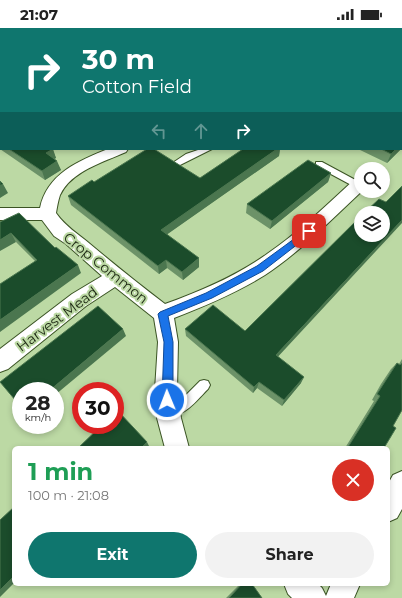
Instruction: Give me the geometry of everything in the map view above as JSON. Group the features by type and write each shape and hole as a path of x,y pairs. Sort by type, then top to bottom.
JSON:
{"street":[{"path":"0,214 47,214 52,195 59,184 70,174 118,150"},
{"path":"177,446 168,410 166,390 168,342 163,314 209,296 260,269 309,231 354,189"},
{"name":"Crop Common","path":"47,214 60,231 97,259 116,277 163,314"},
{"name":"Harvest Mead","path":"0,362 79,300 116,277"},
{"path":"390,505 402,484"},
{"path":"300,586 312,598"},
{"path":"339,598 345,586"}],"lane":[{"path":"175,164 189,156 205,150"},
{"path":"319,164 354,182"},
{"path":"168,410 181,408 204,385"}],"building":[{"path":"10,150 51,150 46,153 57,161 42,171"},
{"path":"145,150 156,150 200,178 242,150 276,150 161,230 199,258 182,272 166,260 158,266 68,196 92,180 94,182"},
{"path":"383,150 395,150 391,154"},
{"path":"308,160 331,173 272,221 247,204"},
{"path":"402,186 402,220 390,233 390,206 372,206 379,199 386,202"},
{"path":"19,213 55,248 56,247 78,265 0,320 0,284 37,260 11,233 0,240 0,222"},
{"path":"354,223 354,242 381,242 276,355 304,377 284,400 259,382 254,387 185,329 213,305 245,331"},
{"path":"98,306 123,329 60,382 12,382 12,396 0,382"},
{"path":"397,363 400,365 402,363 402,410 393,426 396,428 385,446 349,446 380,396 377,394"},
{"path":"124,417 147,442 143,446 80,446 93,434 124,434"},
{"path":"12,509 12,578 0,590 0,520"},
{"path":"240,586 253,586 262,598 229,598"}],"route":[{"path":"167,400 168,342 163,314 209,296 260,269 309,231"}]}
